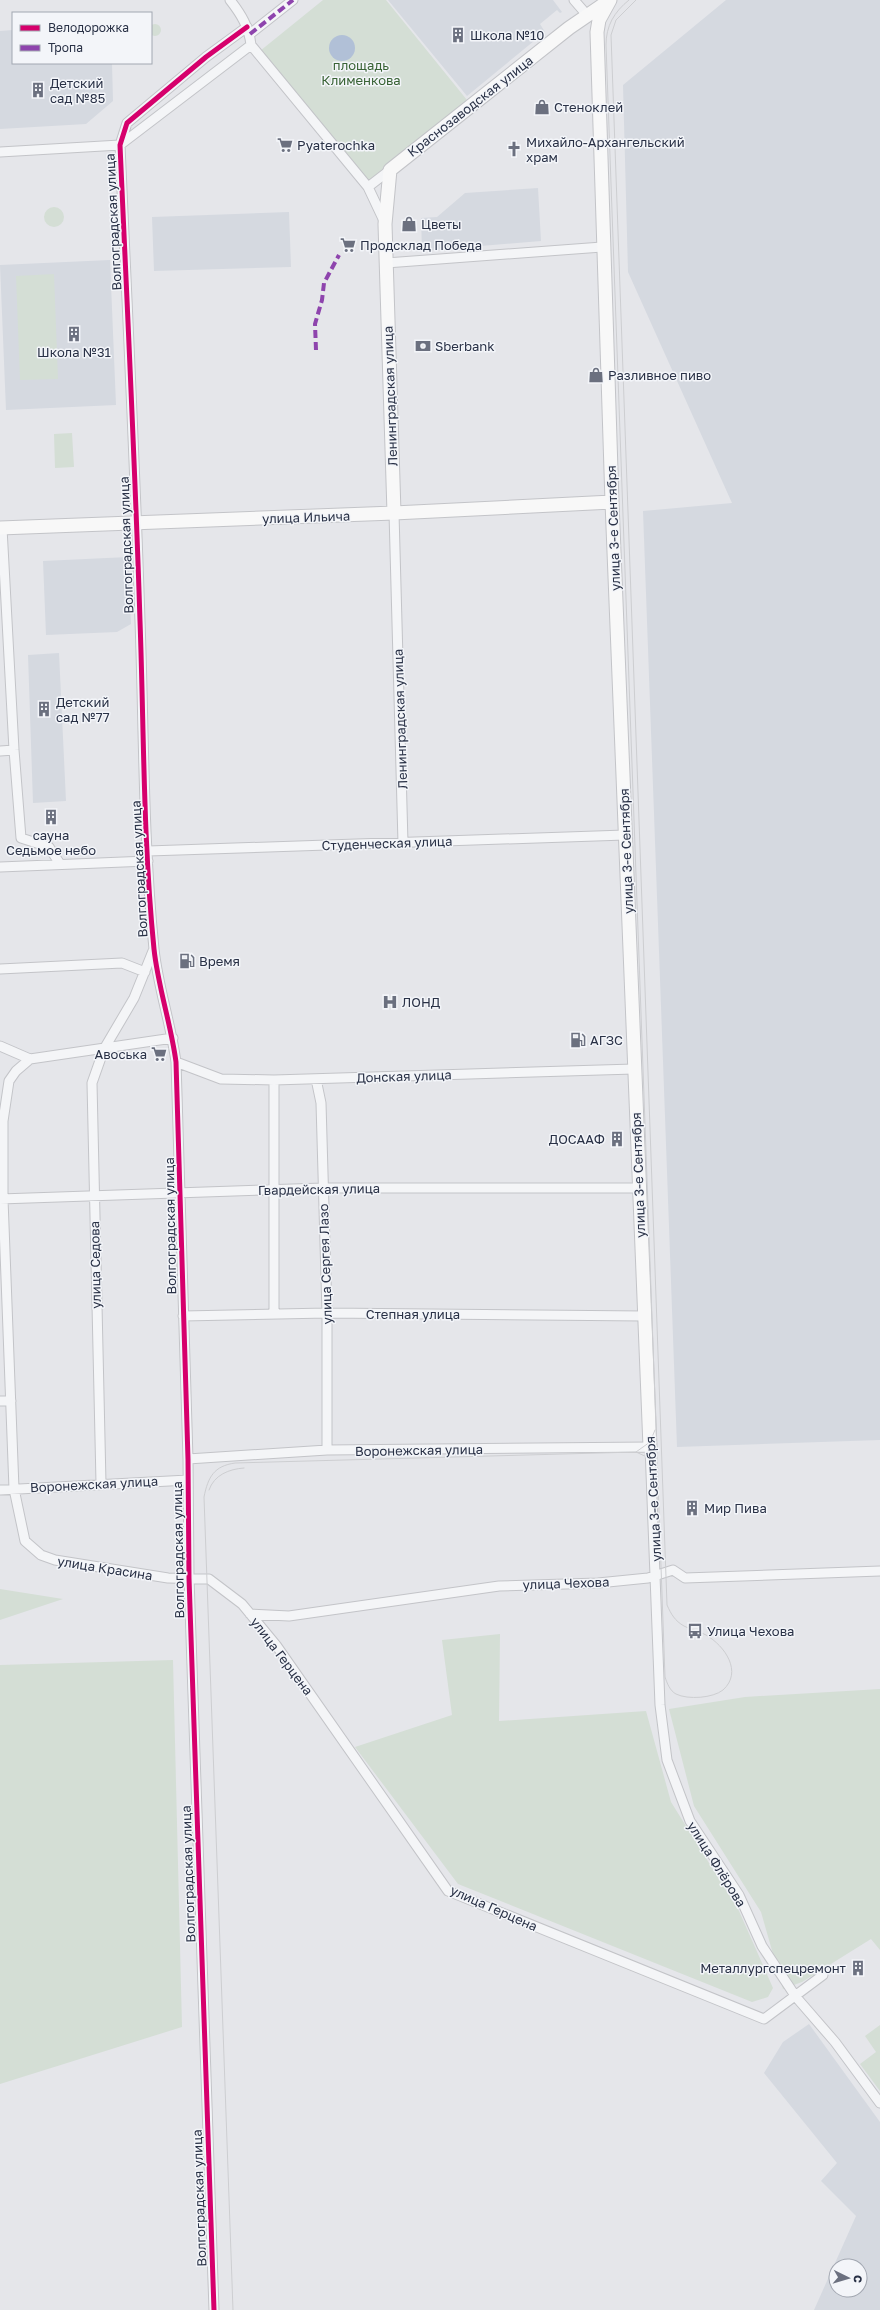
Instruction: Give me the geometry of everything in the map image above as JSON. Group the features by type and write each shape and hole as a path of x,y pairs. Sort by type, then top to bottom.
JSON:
{"street":[{"path":"0,152 120,145 251,45 244,18 230,0"},
{"path":"120,145 127,123 147,105 206,57 248,31 293,0"},
{"path":"574,0 587,16"},
{"name":"Краснозаводская улица","path":"368,187 573,25 609,0"},
{"name":"улица 3-е Сентября","path":"609,0 599,20 597,32 602,247 644,1316 657,1575 660,1705"},
{"path":"573,25 587,26 597,32"},
{"name":"Ленинградская улица","path":"251,45 368,187 385,224 403,842"},
{"path":"206,57 217,71"},
{"path":"147,105 157,117"},
{"name":"Волгоградская улица","path":"120,145 137,523 148,861 154,949 160,992 173,1038 176,1062 188,1459 189,1578 214,2310"},
{"path":"385,224 390,170"},
{"path":"386,263 602,247"},
{"name":"улица Ильича","path":"1,528 394,513 612,502"},
{"path":"1,528 4,659 14,750 21,838 49,847 60,864"},
{"path":"0,751 14,750"},
{"name":"Студенческая улица","path":"148,851 626,835"},
{"path":"0,867 148,861"},
{"name":"Волгоградская улица","path":"104,1049 127,1013 154,949"},
{"path":"0,969 122,963 145,972"},
{"path":"0,1046 30,1059 173,1038"},
{"name":"улица Седова","path":"101,1483 92,1083 104,1049"},
{"name":"улица Красина","path":"30,1059 16,1071 6,1089 2,1121 4,1307 11,1401 14,1489 22,1536 28,1546 41,1555 70,1563 168,1578 189,1578"},
{"name":"Донская улица","path":"176,1062 222,1079 274,1080 634,1069"},
{"name":"улица Сергея Лазо","path":"316,1079 321,1104 327,1314 327,1450"},
{"path":"274,1080 274,1314"},
{"name":"Гвардейская улица","path":"2,1199 323,1188 639,1188"},
{"name":"Степная улица","path":"183,1316 327,1314 644,1316"},
{"path":"0,1401 11,1401"},
{"name":"Воронежская улица","path":"188,1459 327,1450 650,1447"},
{"name":"Воронежская улица","path":"0,1490 101,1483 188,1480"},
{"name":"улица Чехова","path":"250,1614 289,1616 498,1586 598,1583 648,1578 673,1570 685,1578 880,1571"},
{"name":"улица Герцена","path":"189,1578 209,1579 242,1604 280,1652 448,1891 764,2019 824,1975"},
{"name":"улица Флёрова","path":"660,1705 667,1760 690,1821 739,1895 762,1946 796,1997 835,2042 880,2103"}],"shaded area":[{"path":"388,0 553,0 562,12 560,13 557,10 540,24 545,32 467,96"},
{"path":"726,0 880,0 880,1440 677,1447 643,511 732,503 628,272 623,85"},
{"path":"12,30 12,64 112,64 113,101 86,124 0,129 0,31"},
{"path":"538,188 541,241 422,251 421,218 437,217 465,193"},
{"path":"289,212 291,267 154,271 152,217"},
{"path":"110,260 116,405 6,410 0,265"},
{"path":"128,557 131,624 117,632 46,635 43,561"},
{"path":"59,653 66,801 33,803 28,655"},
{"path":"809,2024 880,2122 880,2310 814,2310 828,2279 828,2298 868,2298 868,2258 837,2258 856,2216 821,2181 837,2163 764,2073 783,2042"}],"green space":[{"name":"площадь Клименкова","path":"323,0 386,0 467,100 367,182 260,51"},
{"path":"155,24 161,30 159,34 155,36 152,34 152,26"},
{"path":"50,207 58,207 64,213 64,221 58,227 50,227 44,221 44,213"},
{"path":"54,274 58,379 20,380 16,276"},
{"path":"72,433 74,467 55,468 54,434"},
{"path":"0,1589 63,1599 0,1620"},
{"path":"500,1634 499,1721 646,1711 671,1802 739,1911 773,1988 768,1997 752,2002 458,1884 355,1747 452,1715 442,1640"},
{"path":"173,1660 182,2027 0,2084 0,1665"},
{"path":"880,1689 880,1950 871,1939 802,1982 783,1989 761,1912 694,1806 669,1709 745,1697"},
{"path":"880,2025 880,2091 860,2064 876,2052 865,2036"}],"water":[{"path":"342,35 351,39 355,48 351,57 342,61 333,57 329,48 333,39"}],"tram line":[{"path":"629,0 619,9 612,20 607,32 606,45 665,1677 670,1689 674,1693 687,1697 700,1697 713,1695 723,1690 729,1683 731,1668 725,1652 713,1640 701,1632 678,1622 667,1605 611,35 616,20 636,0"},
{"path":"636,1452 650,1442 655,1430"},
{"path":"233,2310 204,1497 210,1478 217,1470 235,1463 636,1452 647,1457 658,1468"},
{"path":"209,1490 214,1480 218,1477 228,1471 244,1468"}],"marked path":[{"path":"250,34 293,0"},
{"path":"316,350 315,324 322,300 324,283 339,255"}],"cycle path":[{"path":"214,2310 189,1578 188,1459 176,1062 156,963 150,908 144,785 136,502 120,145 127,123 206,57 247,27"}],"place":[{"name":"Школа №10","path":"458,35"},
{"name":"Детский сад №85","path":"38,90"},
{"name":"Стеноклей","path":"542,107"},
{"name":"Pyaterochka","path":"285,145"},
{"name":"Михайло-Архангельский храм","path":"514,149"},
{"name":"Цветы","path":"409,224"},
{"name":"Продсклад Победа","path":"348,245"},
{"name":"Школа №31","path":"74,334"},
{"name":"Sberbank","path":"423,346"},
{"name":"Разливное пиво","path":"596,375"},
{"name":"Детский сад №77","path":"44,709"},
{"name":"сауна Седьмое небо","path":"51,817"},
{"name":"Время","path":"187,961"},
{"name":"ЛОНД","path":"390,1002"},
{"name":"АГЗС","path":"578,1040"},
{"name":"Авоська","path":"159,1054"},
{"name":"ДОСААФ","path":"617,1139"},
{"name":"Мир Пива","path":"692,1508"},
{"name":"Улица Чехова","path":"695,1631"},
{"name":"Металлургспецремонт","path":"858,1968"}]}
